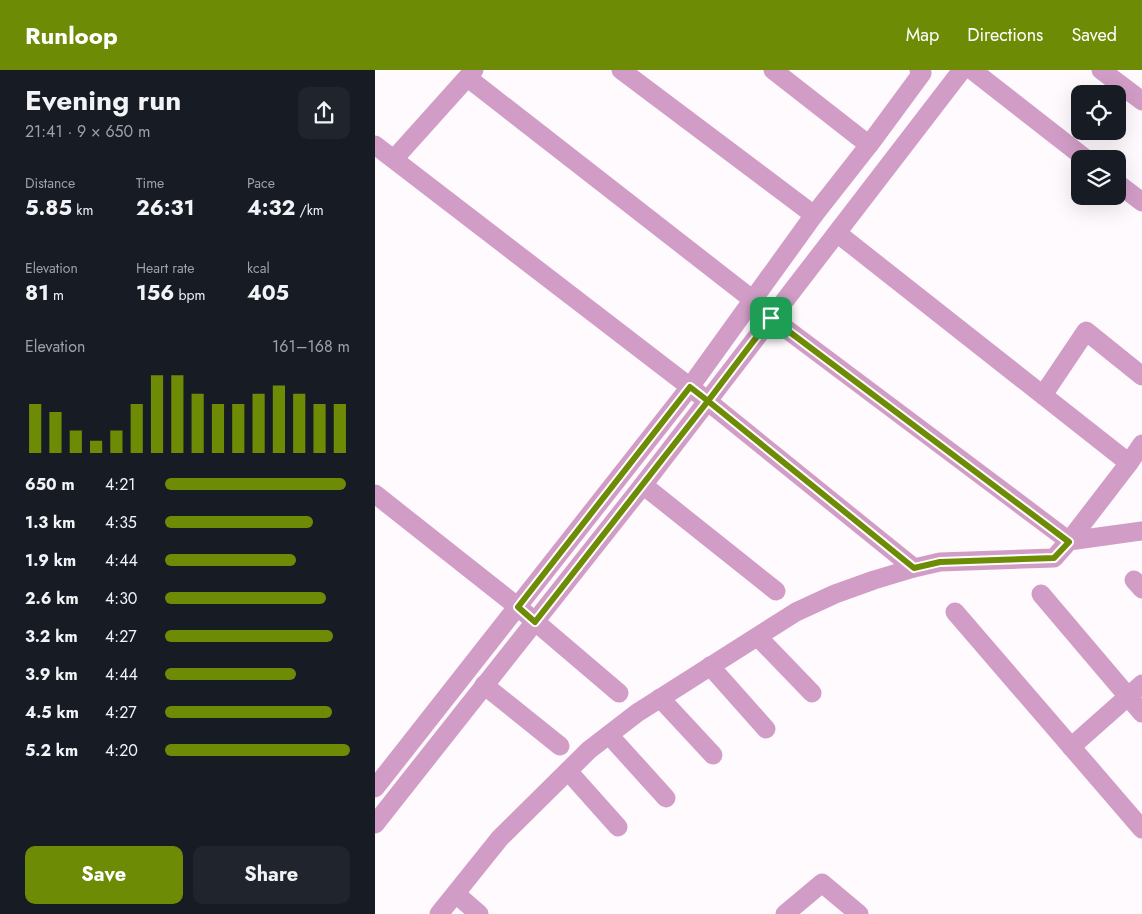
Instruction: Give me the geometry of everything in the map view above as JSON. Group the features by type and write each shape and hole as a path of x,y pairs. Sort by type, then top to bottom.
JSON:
{"street":[{"path":"621,70 814,215"},
{"path":"773,70 869,145"},
{"path":"375,824 643,485 770,317 962,70"},
{"path":"972,70 1074,150"},
{"path":"1101,70 1142,101"},
{"path":"375,788 690,387 814,215 869,145 922,71"},
{"path":"394,159 471,74 753,300"},
{"path":"375,145 708,401 914,568"},
{"path":"1126,190 1142,202"},
{"path":"837,233 1129,463"},
{"path":"770,317 1069,542 1142,531"},
{"path":"1043,395 1086,331 1142,376"},
{"path":"439,914 500,838 589,750 637,713 796,612 835,594 914,568 940,562 1054,558 1069,542 1142,444"},
{"path":"643,485 776,592"},
{"path":"375,494 518,607 619,693"},
{"path":"1041,594 1142,713"},
{"path":"955,612 1142,829"},
{"path":"758,637 812,693"},
{"path":"710,666 767,729"},
{"path":"1071,746 1142,684"},
{"path":"485,685 560,746"},
{"path":"660,698 713,756"},
{"path":"609,735 666,798"},
{"path":"568,771 619,827"},
{"path":"785,914 822,883 859,914"},
{"path":"456,894 479,914"}],"route":[{"path":"771,318 708,401 690,387 518,607 535,622 708,401 914,568 940,562 1054,558 1069,542 771,318"}]}
